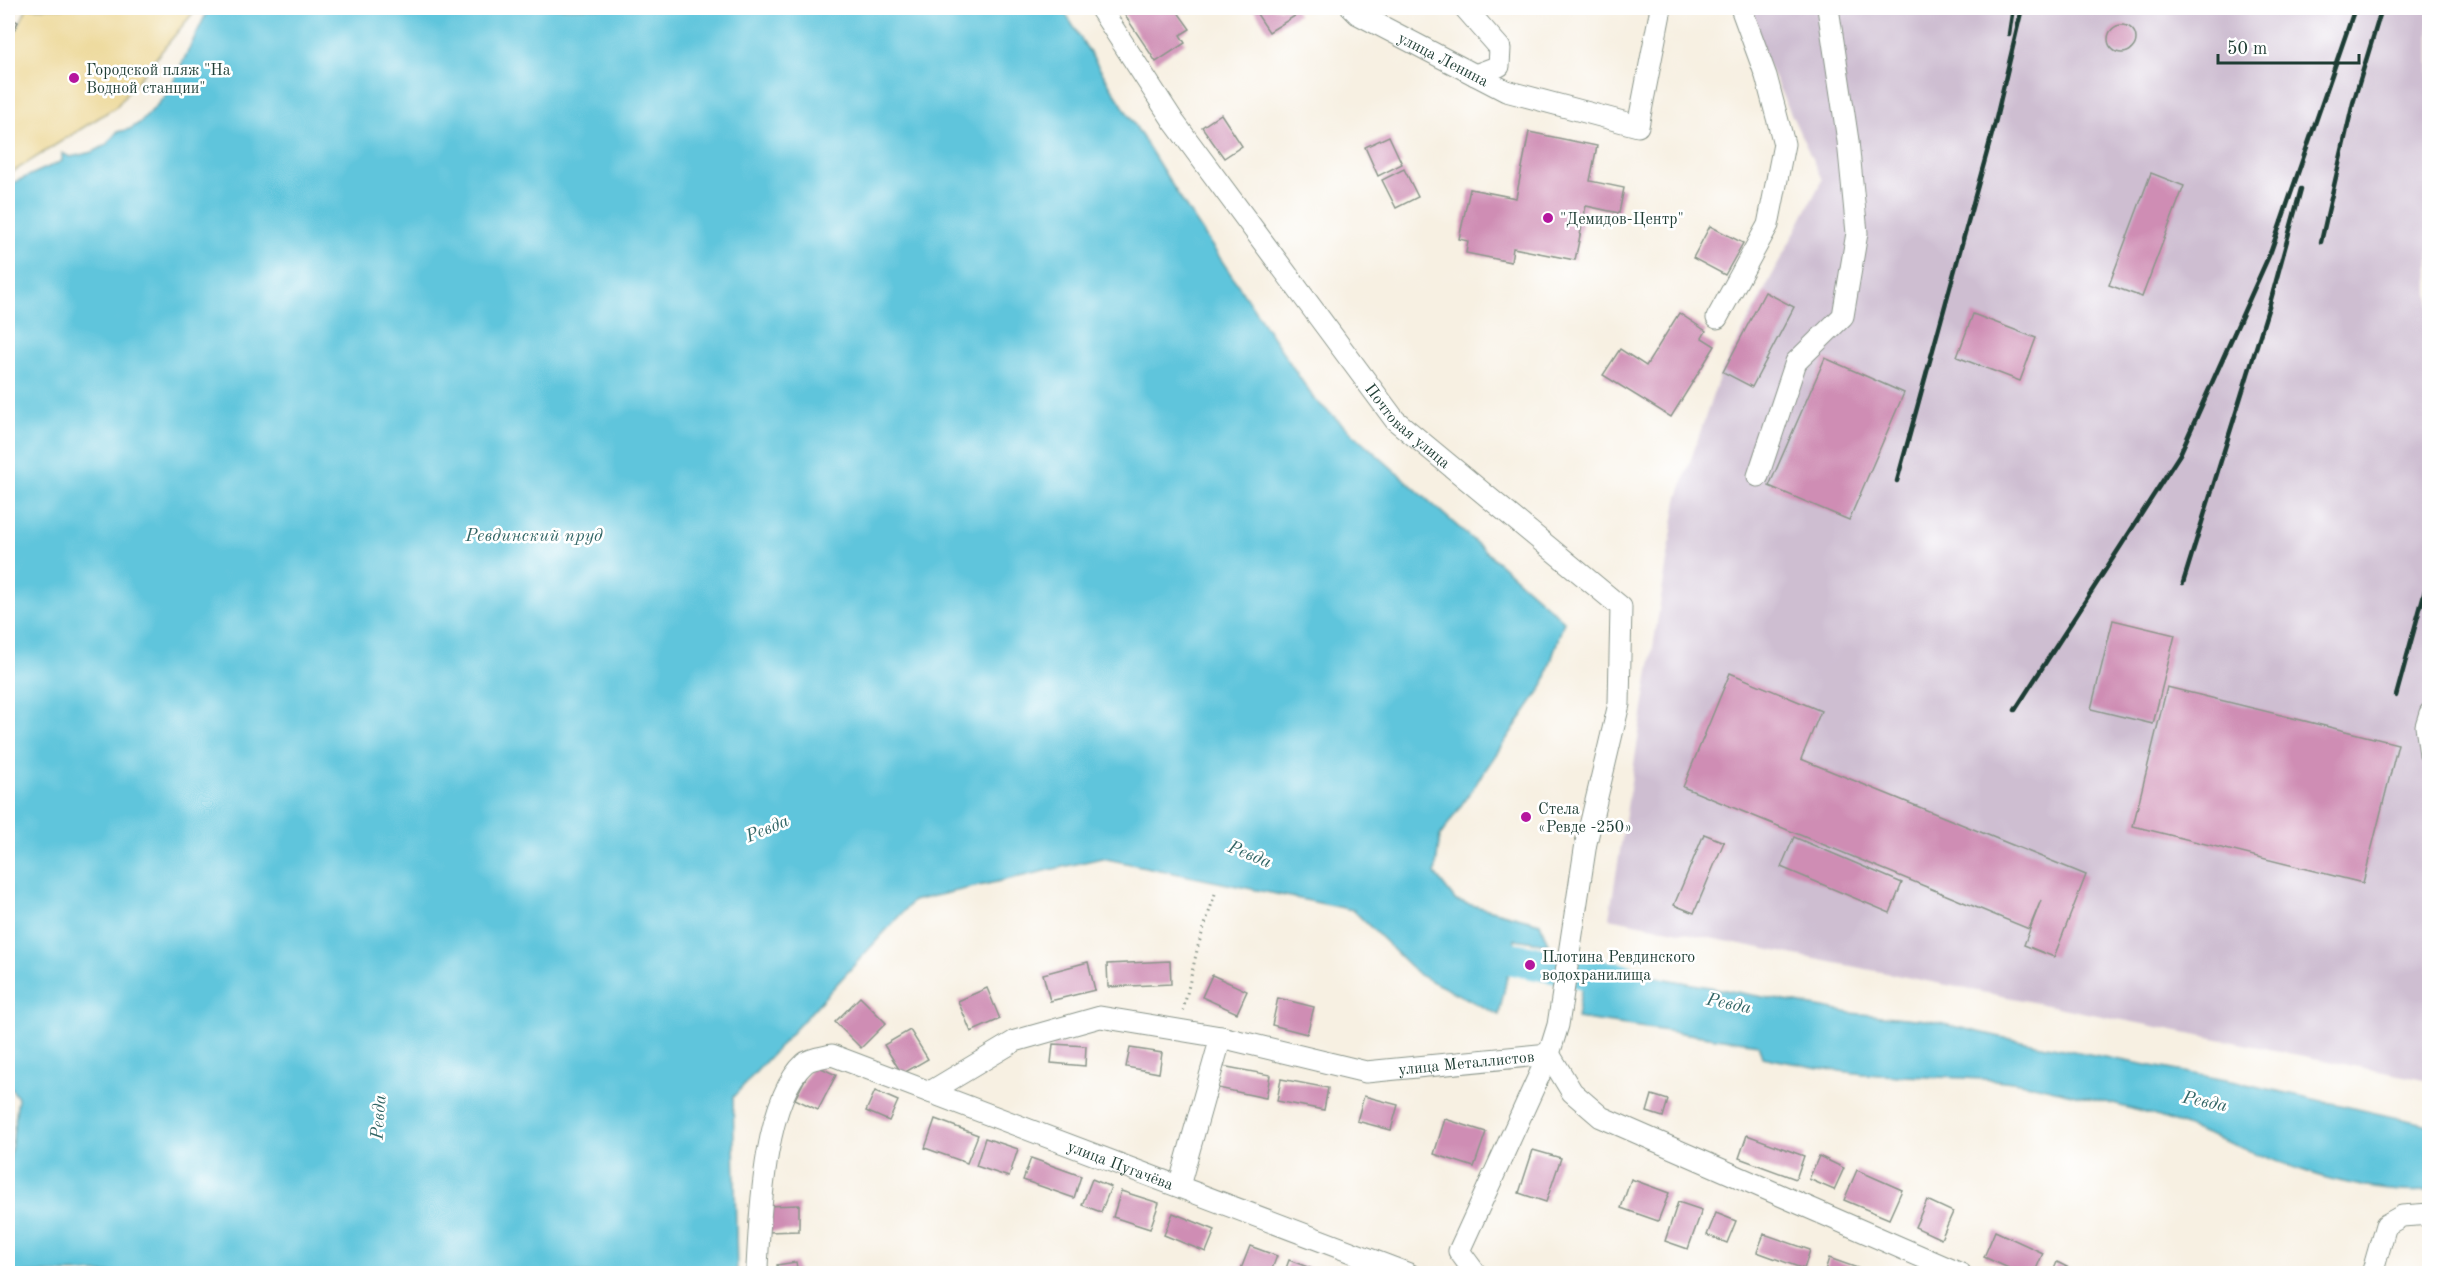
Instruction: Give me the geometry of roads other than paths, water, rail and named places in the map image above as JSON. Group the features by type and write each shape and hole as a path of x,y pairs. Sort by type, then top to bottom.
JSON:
{"street":[{"name":"Почтовая улица","path":"1100,8 1174,122 1395,420 1621,607 1619,704 1586,843 1558,1025 1549,1054"},
{"name":"улица Ленина","path":"1352,8 1358,14 1506,91 1638,126 1661,8"},
{"path":"1465,8 1500,48 1499,66 1475,75"},
{"path":"1717,318 1768,225 1784,144 1766,76 1741,8"},
{"path":"1758,476 1796,362 1843,316 1857,232 1848,141 1828,8"},
{"path":"2430,713 2426,726 2430,754"},
{"name":"улица Металлистов","path":"930,1092 1015,1041 1100,1017 1221,1037 1366,1072 1549,1054 1572,1092 1601,1117 1961,1274"},
{"path":"1179,1186 1221,1037"},
{"path":"1476,1274 1459,1251 1549,1054"},
{"name":"улица Пугачёва","path":"759,1274 757,1268 761,1186 775,1121 792,1080 807,1061 832,1055 1409,1274"},
{"path":"2372,1274 2386,1225 2402,1215 2430,1214"}],"water":[{"name":"Ревдинский пруд","path":"209,8 1062,8 1182,201 1314,399 1564,621 1543,686 1440,836 1435,874 1456,901 1540,923 1548,944 1515,939 1499,1015 1419,975 1353,910 1102,858 913,901 733,1097 737,1273 8,1273 8,1173 18,1098 8,1084 8,185 62,161 62,153 70,157 93,152 106,145 117,132 130,129 141,122 168,92"},
{"path":"1585,964 1850,1013 1926,1020 2005,1038 2242,1083 2429,1125 2429,1191 2397,1191 2365,1187 2333,1179 2269,1159 2161,1118 2023,1083 1879,1075 1833,1070 1762,1057 1758,1044 1577,1018"}],"waterway":[{"name":"Ревда","path":"1468,941 1510,958 1627,981"}],"railway":[{"path":"2009,34 2013,8"},
{"path":"1897,481 1995,123 2022,8"},
{"path":"2015,710 2180,454 2271,251 2355,8"},
{"path":"2321,242 2353,103 2382,8"},
{"path":"2183,583 2270,303 2301,189"},
{"path":"2396,696 2430,572"}],"place":[{"name":"Городской пляж \"На Водной станции\"","path":"74,78"},
{"name":"\"Демидов-Центр\"","path":"1548,218"},
{"name":"Стела «Ревде -250»","path":"1526,817"},
{"name":"Плотина Ревдинского водохранилища","path":"1530,965"}]}
